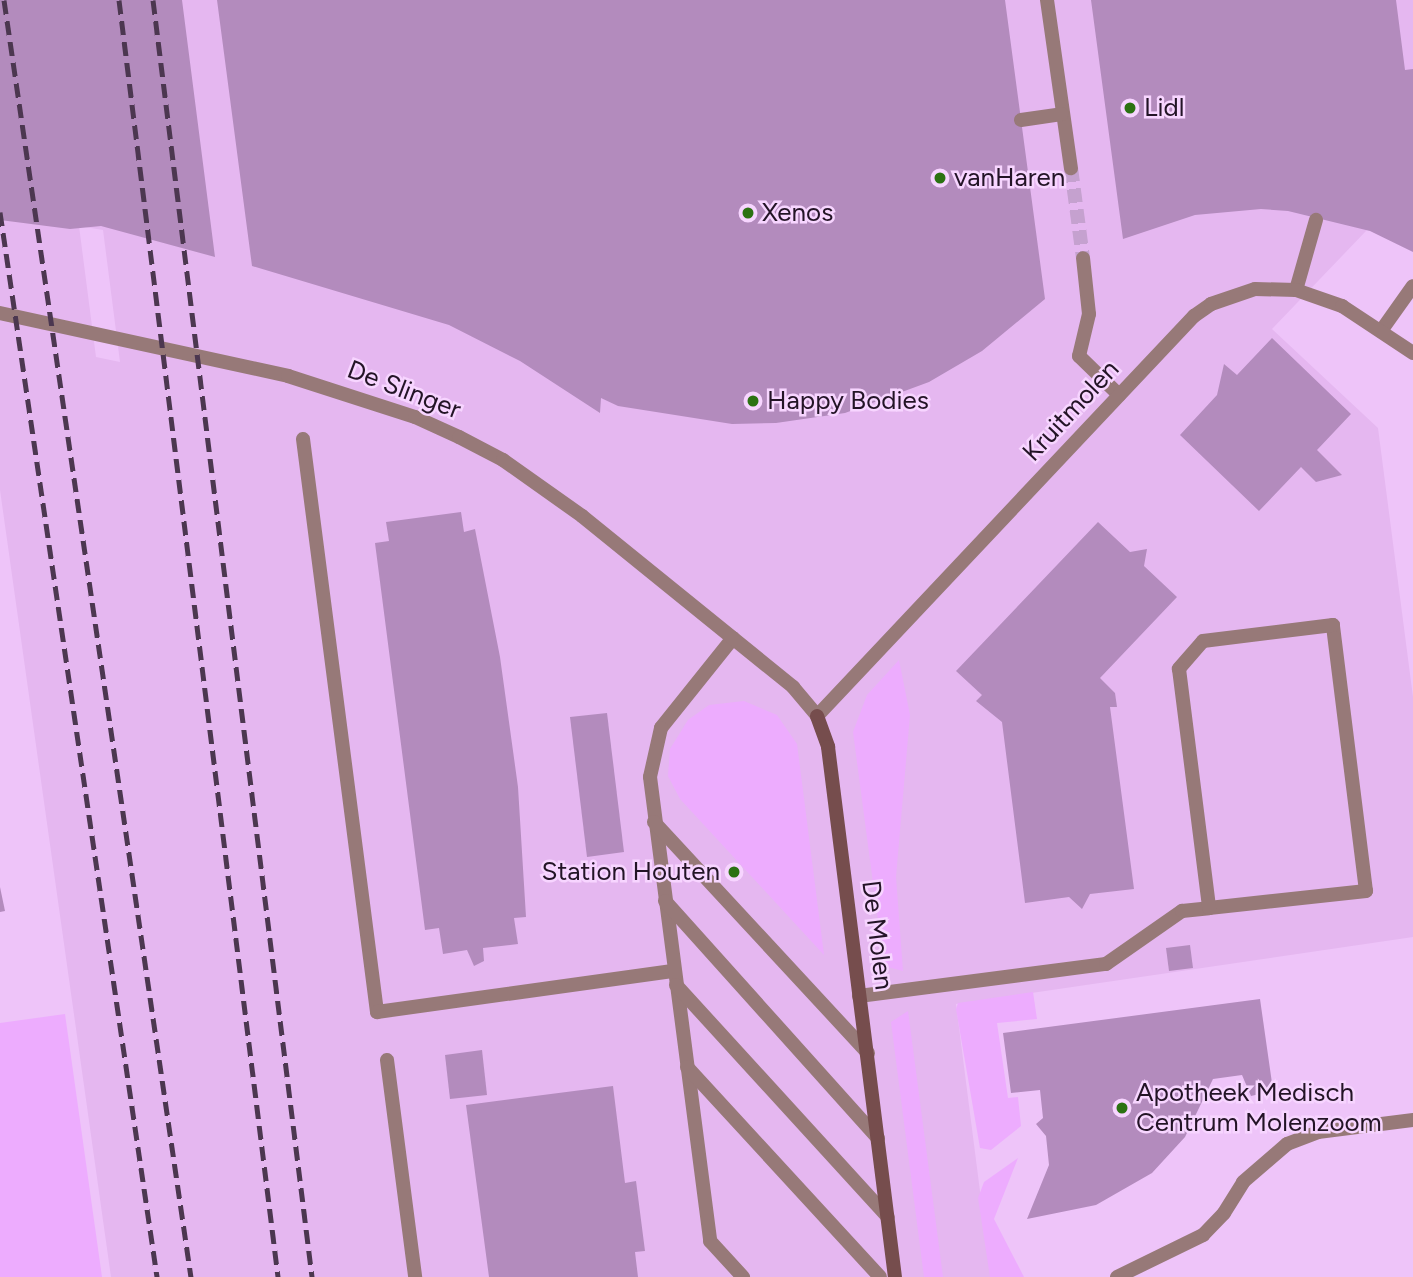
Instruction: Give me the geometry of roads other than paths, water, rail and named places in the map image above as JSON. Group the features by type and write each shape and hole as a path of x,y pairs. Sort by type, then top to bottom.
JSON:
{"street":[{"path":"1046,0 1071,169"},
{"path":"1021,120 1062,114"},
{"path":"1296,290 1316,219"},
{"path":"1083,258 1088,314 1079,356 1119,394"},
{"path":"1381,331 1413,286"},
{"name":"Kruitmolen","path":"817,716 1119,394 1211,304 1255,289 1296,290 1342,306 1413,353"},
{"name":"De Slinger","path":"0,313 288,376 415,417 503,460 541,485 733,638"},
{"path":"303,439 377,1012 675,978"},
{"path":"859,996 1106,964 1182,911 1366,891 1333,625 1203,641 1179,669 1209,908"},
{"path":"733,638 661,728 650,777 710,1241 743,1277"},
{"name":"De Molen","path":"733,638 793,687 817,716 828,747 895,1277"},
{"path":"654,822 867,1053"},
{"path":"664,901 878,1138"},
{"path":"675,978 888,1217"},
{"path":"387,1060 415,1277"},
{"path":"687,1066 880,1277"},
{"path":"1117,1277 1203,1234 1252,1172 1287,1144 1318,1132 1413,1120"}],"tunnel":[{"path":"1071,168 1083,258"}],"railway":[{"path":"4,0 191,1277"},
{"path":"119,0 278,1277"},
{"path":"153,0 312,1277"},
{"path":"0,212 157,1277"}],"place":[{"name":"Lidl","path":"1130,108"},
{"name":"vanHaren","path":"940,178"},
{"name":"Xenos","path":"748,213"},
{"name":"Happy Bodies","path":"753,401"},
{"name":"Station Houten","path":"734,872"},
{"name":"Apotheek Medisch Centrum Molenzoom","path":"1122,1108"}]}
